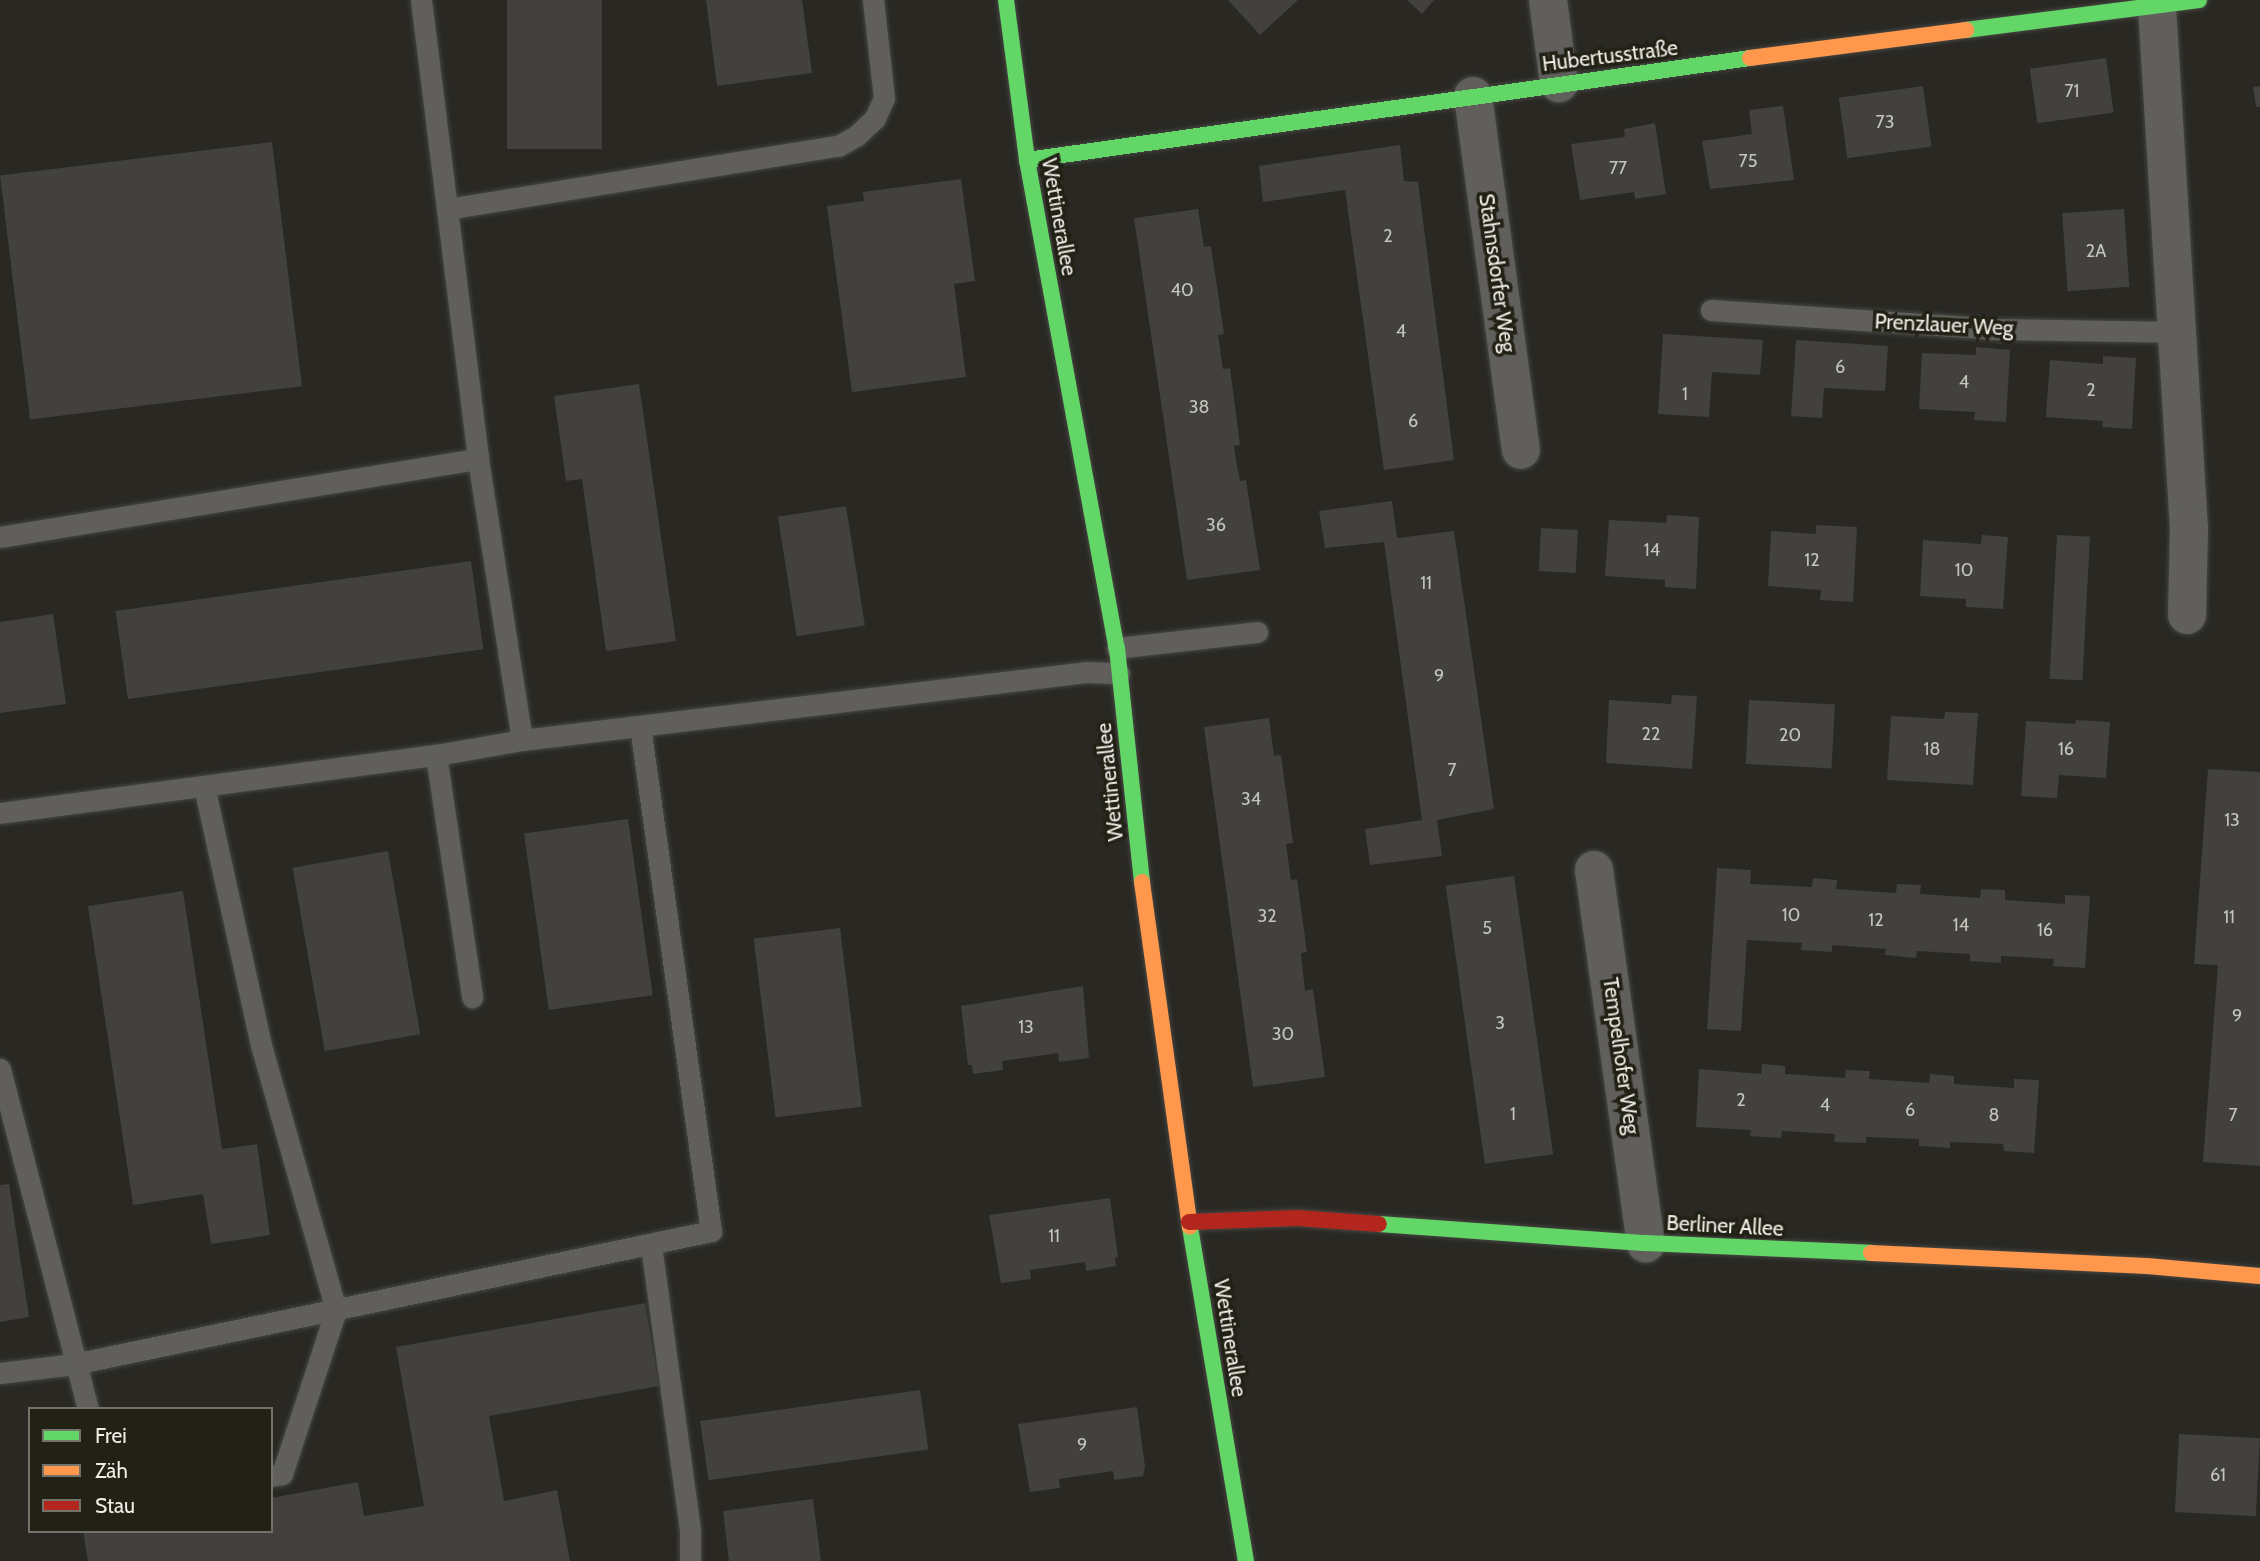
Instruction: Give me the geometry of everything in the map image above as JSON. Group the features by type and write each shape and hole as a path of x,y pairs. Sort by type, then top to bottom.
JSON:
{"street":[{"name":"Wettinerallee","path":"1006,0 1027,160 1117,648 1149,952 1189,1222 1246,1561"},
{"path":"1548,0 1559,83"},
{"name":"Hubertusstraße","path":"1027,160 1559,83 2199,0"},
{"path":"2157,7 2189,528 2187,615"},
{"name":"Stahnsdorfer Weg","path":"1473,96 1521,450"},
{"name":"Tempelhofer Weg","path":"1594,870 1646,1244"},
{"name":"Berliner Allee","path":"1189,1222 1297,1218 1646,1244 2134,1266 2260,1276"}],"lane":[{"path":"421,0 478,459 522,740"},
{"path":"447,209 838,146 856,136 875,118 884,98 873,0"},
{"name":"Prenzlauer Weg","path":"1711,310 1994,330 2177,332"},
{"path":"0,537 478,459"},
{"path":"1117,648 1257,632"},
{"path":"0,814 436,755 522,740 1086,672 1119,673"},
{"path":"0,1373 74,1364 712,1231 640,726"},
{"path":"436,755 472,997"},
{"path":"204,786 261,1045 336,1310 282,1474 273,1476"},
{"path":"0,1069 74,1364 87,1407"},
{"path":"651,1245 691,1531 690,1561"}],"building":[{"path":"507,0 602,0 602,149 507,149"},
{"path":"706,0 802,0 812,73 717,86"},
{"path":"1228,0 1298,0 1260,35"},
{"path":"1407,0 1434,0 1422,14"},
{"path":"2106,58 2114,112 2037,123 2030,69"},
{"path":"1923,86 1931,146 1847,158 1839,98"},
{"path":"2260,86 2260,107 2256,107 2253,87"},
{"path":"1783,106 1794,180 1710,189 1702,141 1752,134 1749,110"},
{"path":"1655,123 1666,194 1635,199 1634,192 1580,200 1571,144 1625,137 1624,129"},
{"path":"272,142 302,386 30,420 0,175"},
{"path":"1400,145 1404,181 1418,182 1454,460 1384,470 1345,190 1263,202 1259,166"},
{"path":"961,179 975,281 954,284 966,377 852,392 827,206 864,201 863,192"},
{"path":"1198,209 1204,247 1211,246 1224,334 1218,335 1223,369 1230,368 1240,445 1234,446 1236,460 1240,481 1246,480 1260,570 1187,580 1134,218"},
{"path":"2124,209 2129,287 2068,291 2062,213"},
{"path":"1663,334 1763,340 1760,375 1712,372 1709,417 1658,414"},
{"path":"1796,340 1888,346 1885,391 1824,388 1822,418 1791,416"},
{"path":"1976,347 2010,350 2006,422 1974,420 1975,412 1919,409 1922,353 1976,355"},
{"path":"2103,356 2136,358 2132,429 2102,427 2103,421 2046,417 2050,360 2103,364"},
{"path":"639,384 676,641 606,651 582,479 566,481 554,396"},
{"path":"1392,501 1397,538 1454,531 1494,809 1437,820 1442,856 1370,865 1365,829 1422,820 1384,542 1325,548 1319,511"},
{"path":"846,506 865,626 797,636 778,517"},
{"path":"1667,515 1699,517 1696,589 1665,587 1665,580 1605,576 1609,520 1666,523"},
{"path":"1816,525 1857,527 1853,602 1820,600 1821,590 1768,586 1771,531 1816,534"},
{"path":"1541,528 1578,530 1576,573 1539,571"},
{"path":"1982,535 2008,537 2003,609 1966,607 1966,599 1920,596 1923,540 1981,544"},
{"path":"2057,535 2090,537 2082,681 2049,679"},
{"path":"471,561 483,649 128,699 115,611"},
{"path":"53,614 66,704 0,713 0,622"},
{"path":"1672,695 1697,696 1692,769 1606,763 1609,700 1671,704"},
{"path":"1749,700 1835,705 1832,768 1746,764"},
{"path":"1945,712 1978,713 1973,785 1887,780 1891,716 1944,719"},
{"path":"1269,718 1274,756 1281,755 1293,843 1286,844 1291,880 1297,879 1307,952 1301,953 1305,991 1313,989 1325,1077 1253,1087 1204,727"},
{"path":"2076,720 2110,722 2106,778 2059,775 2057,798 2021,796 2026,721 2075,724"},
{"path":"2208,769 2260,772 2260,1166 2203,1162 2218,965 2194,964"},
{"path":"628,819 653,995 549,1010 524,834"},
{"path":"388,851 420,1034 325,1051 292,868"},
{"path":"1717,868 1751,870 1750,884 1812,887 1813,878 1837,880 1836,889 1896,893 1897,884 1921,885 1920,894 1980,898 1981,889 2005,890 2005,900 2065,904 2065,895 2090,896 2085,968 2053,966 2054,959 2001,956 2001,963 1970,961 1970,954 1917,951 1916,958 1885,955 1886,949 1832,945 1832,952 1801,950 1802,943 1747,940 1741,1031 1707,1029"},
{"path":"1514,876 1553,1154 1485,1164 1446,886"},
{"path":"183,891 222,1149 257,1144 270,1235 211,1244 203,1194 133,1205 88,906"},
{"path":"840,928 862,1107 776,1117 754,939"},
{"path":"1083,986 1089,1058 1059,1062 1058,1053 1002,1061 1003,1070 973,1074 972,1065 968,1065 961,1006"},
{"path":"1762,1064 1785,1066 1785,1074 1845,1078 1846,1070 1870,1071 1869,1079 1929,1083 1930,1074 1954,1076 1954,1084 2014,1088 2014,1079 2039,1080 2034,1153 2004,1151 2003,1144 1950,1142 1950,1148 1919,1146 1919,1139 1866,1137 1866,1143 1834,1142 1835,1134 1782,1131 1781,1138 1750,1136 1751,1130 1696,1127 1699,1069 1761,1074"},
{"path":"9,1184 29,1317 0,1322 0,1185"},
{"path":"1110,1198 1118,1257 1115,1258 1116,1266 1086,1271 1085,1262 1030,1270 1031,1279 1001,1283 989,1215"},
{"path":"645,1303 659,1386 489,1416 504,1501 557,1490 570,1561 88,1561 83,1533 273,1533 273,1498 358,1482 364,1516 424,1506 396,1347"},
{"path":"920,1390 928,1449 709,1480 700,1421"},
{"path":"1137,1407 1145,1467 1143,1476 1114,1480 1113,1471 1059,1479 1060,1488 1030,1492 1018,1424"},
{"path":"2179,1434 2260,1438 2256,1516 2175,1512"},
{"path":"813,1499 821,1561 729,1561 723,1511"}],"traffic: fast":[{"path":"1006,0 1027,160 1117,648 1142,882"},
{"path":"1966,30 2199,0"},
{"path":"1027,160 1750,58"},
{"path":"1379,1224 1646,1243 1871,1253"},
{"path":"1190,1227 1246,1561"}],"traffic: slow":[{"path":"1750,58 1966,30"},
{"path":"1142,882 1190,1227"},
{"path":"1871,1253 2147,1266 2260,1276"}],"traffic: jam":[{"path":"1189,1222 1297,1218 1379,1224"}]}
